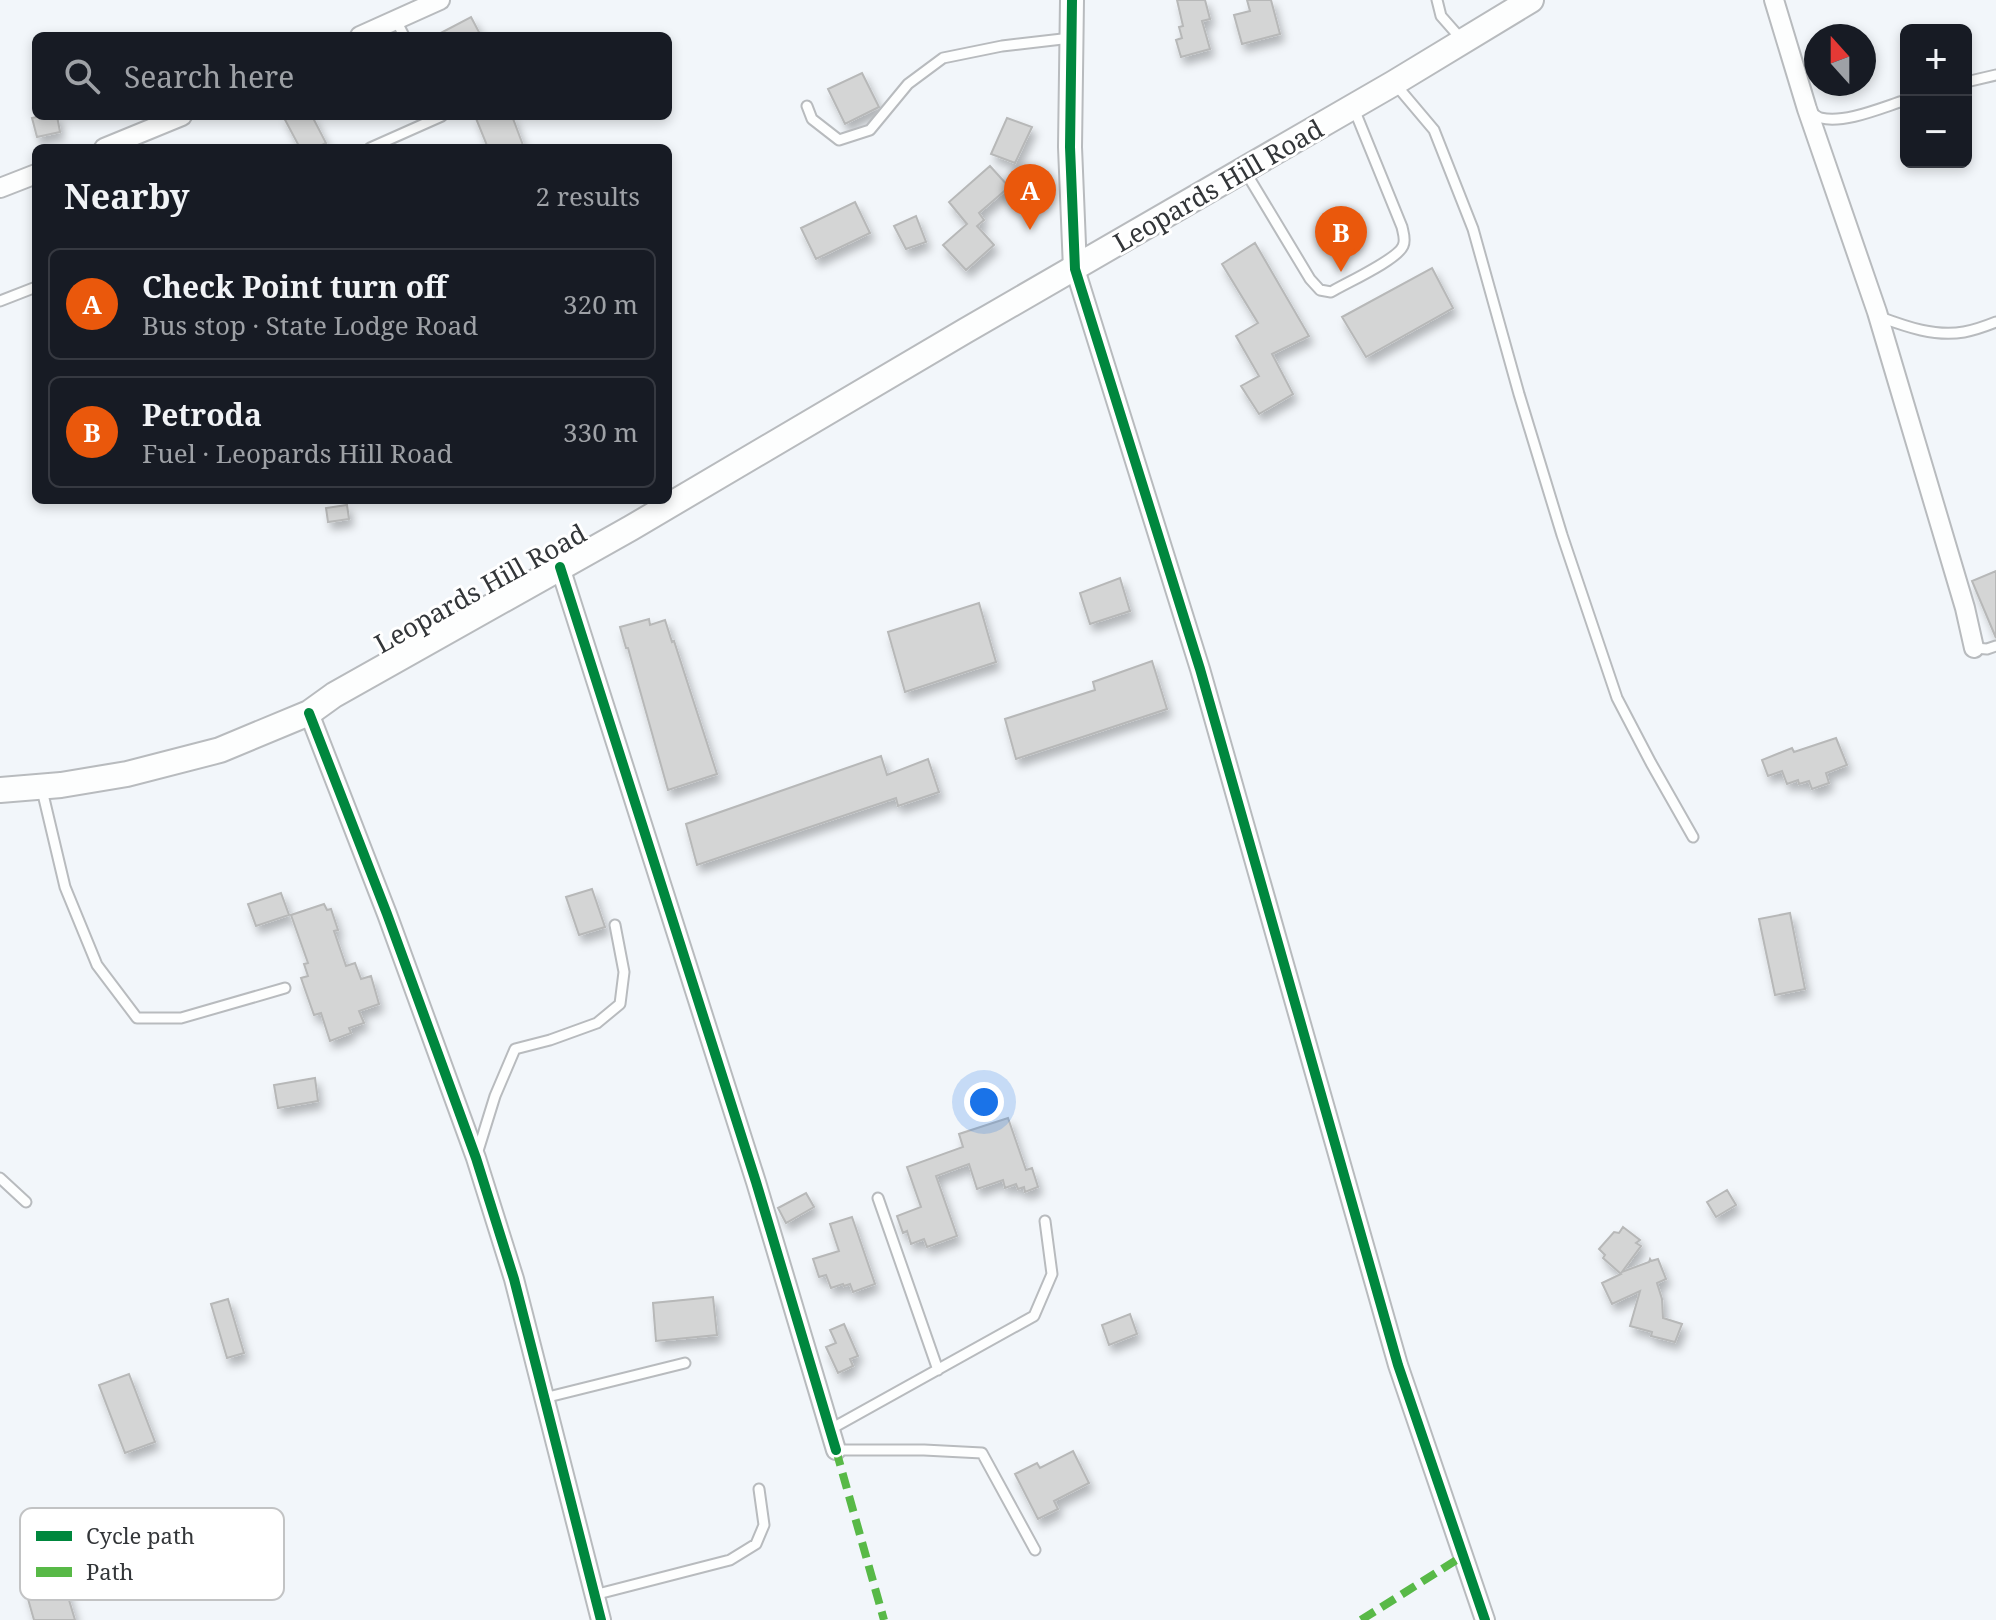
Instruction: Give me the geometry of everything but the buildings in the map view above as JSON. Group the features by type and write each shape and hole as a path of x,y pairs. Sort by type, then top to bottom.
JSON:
{"main road":[{"name":"Leopards Hill Road","path":"672,504 1531,0"},
{"name":"Leopards Hill Road","path":"0,790 127,774 220,750 309,713 334,695 672,504"}],"street":[{"path":"380,32 400,28 440,0"},
{"path":"1072,0 1070,147 1075,269 1200,669 1398,1365 1485,1620"},
{"path":"1774,0 1807,109 1877,312 1965,608 1974,648"},
{"path":"114,144 172,120"},
{"path":"0,188 32,176"},
{"path":"560,567 756,1182 836,1450"},
{"path":"309,713 387,914 476,1158 514,1279 601,1620"}],"lane":[{"path":"1437,0 1441,16 1463,41"},
{"path":"807,106 812,119 839,140 870,130 908,84 943,58 1002,46 1071,38"},
{"path":"1972,81 1996,75"},
{"path":"1394,83 1434,130 1473,229 1562,535 1617,698 1693,837"},
{"path":"1807,109 1819,118 1835,119 1900,102"},
{"path":"1244,169 1310,279 1320,290 1331,292 1392,258 1403,247 1402,227 1353,106"},
{"path":"379,144 433,120"},
{"path":"0,301 32,289"},
{"path":"1877,312 1880,317 1898,324 1942,334 1966,332 1996,322"},
{"path":"1974,648 1996,646"},
{"path":"41,786 65,887 91,952 97,965 137,1018 181,1018 285,988"},
{"path":"476,1158 495,1096 515,1049 597,1023 620,1004 624,972 615,925"},
{"path":"0,1178 26,1202"},
{"path":"878,1198 938,1370"},
{"path":"829,1430 1034,1316 1052,1274 1045,1221"},
{"path":"544,1398 685,1363"},
{"path":"836,1450 982,1453 1035,1550"},
{"path":"594,1595 730,1560 756,1544 764,1525 759,1489"}],"marked path":[{"path":"836,1450 884,1620"},
{"path":"1361,1620 1463,1556"}],"cycle path":[{"path":"1072,0 1070,147 1075,269 1200,669 1398,1365 1485,1620"},
{"path":"560,567 756,1182 836,1450"},
{"path":"309,713 387,914 476,1158 514,1279 601,1620"}],"place":[{"name":"Check Point turn off","path":"1030,230"},
{"name":"Petroda","path":"1341,272"}]}
